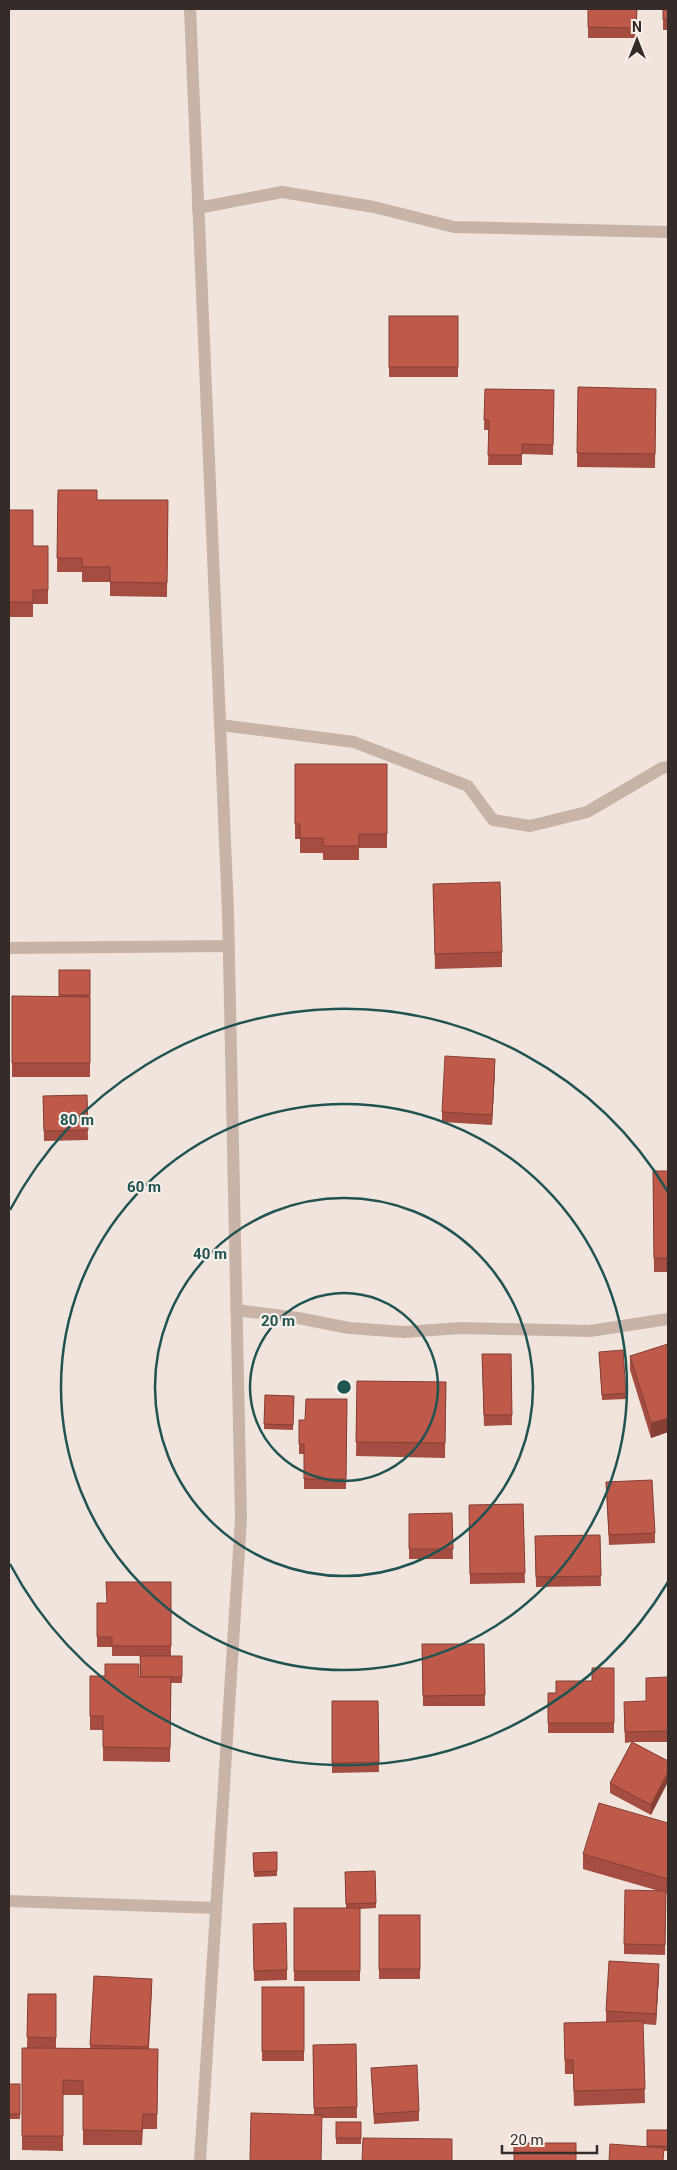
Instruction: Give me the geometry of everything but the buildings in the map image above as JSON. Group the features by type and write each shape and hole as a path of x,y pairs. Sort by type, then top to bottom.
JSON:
{"street":[{"path":"190,9 229,946 241,1519 200,2161"},
{"path":"198,208 282,192 374,207 454,227 668,232"},
{"path":"220,725 354,742 468,786 493,820 530,826 587,812 662,768 668,767"},
{"path":"9,948 229,946"},
{"path":"236,1310 350,1328 404,1332 460,1328 590,1331 668,1319"},
{"path":"9,1901 216,1908"}]}
